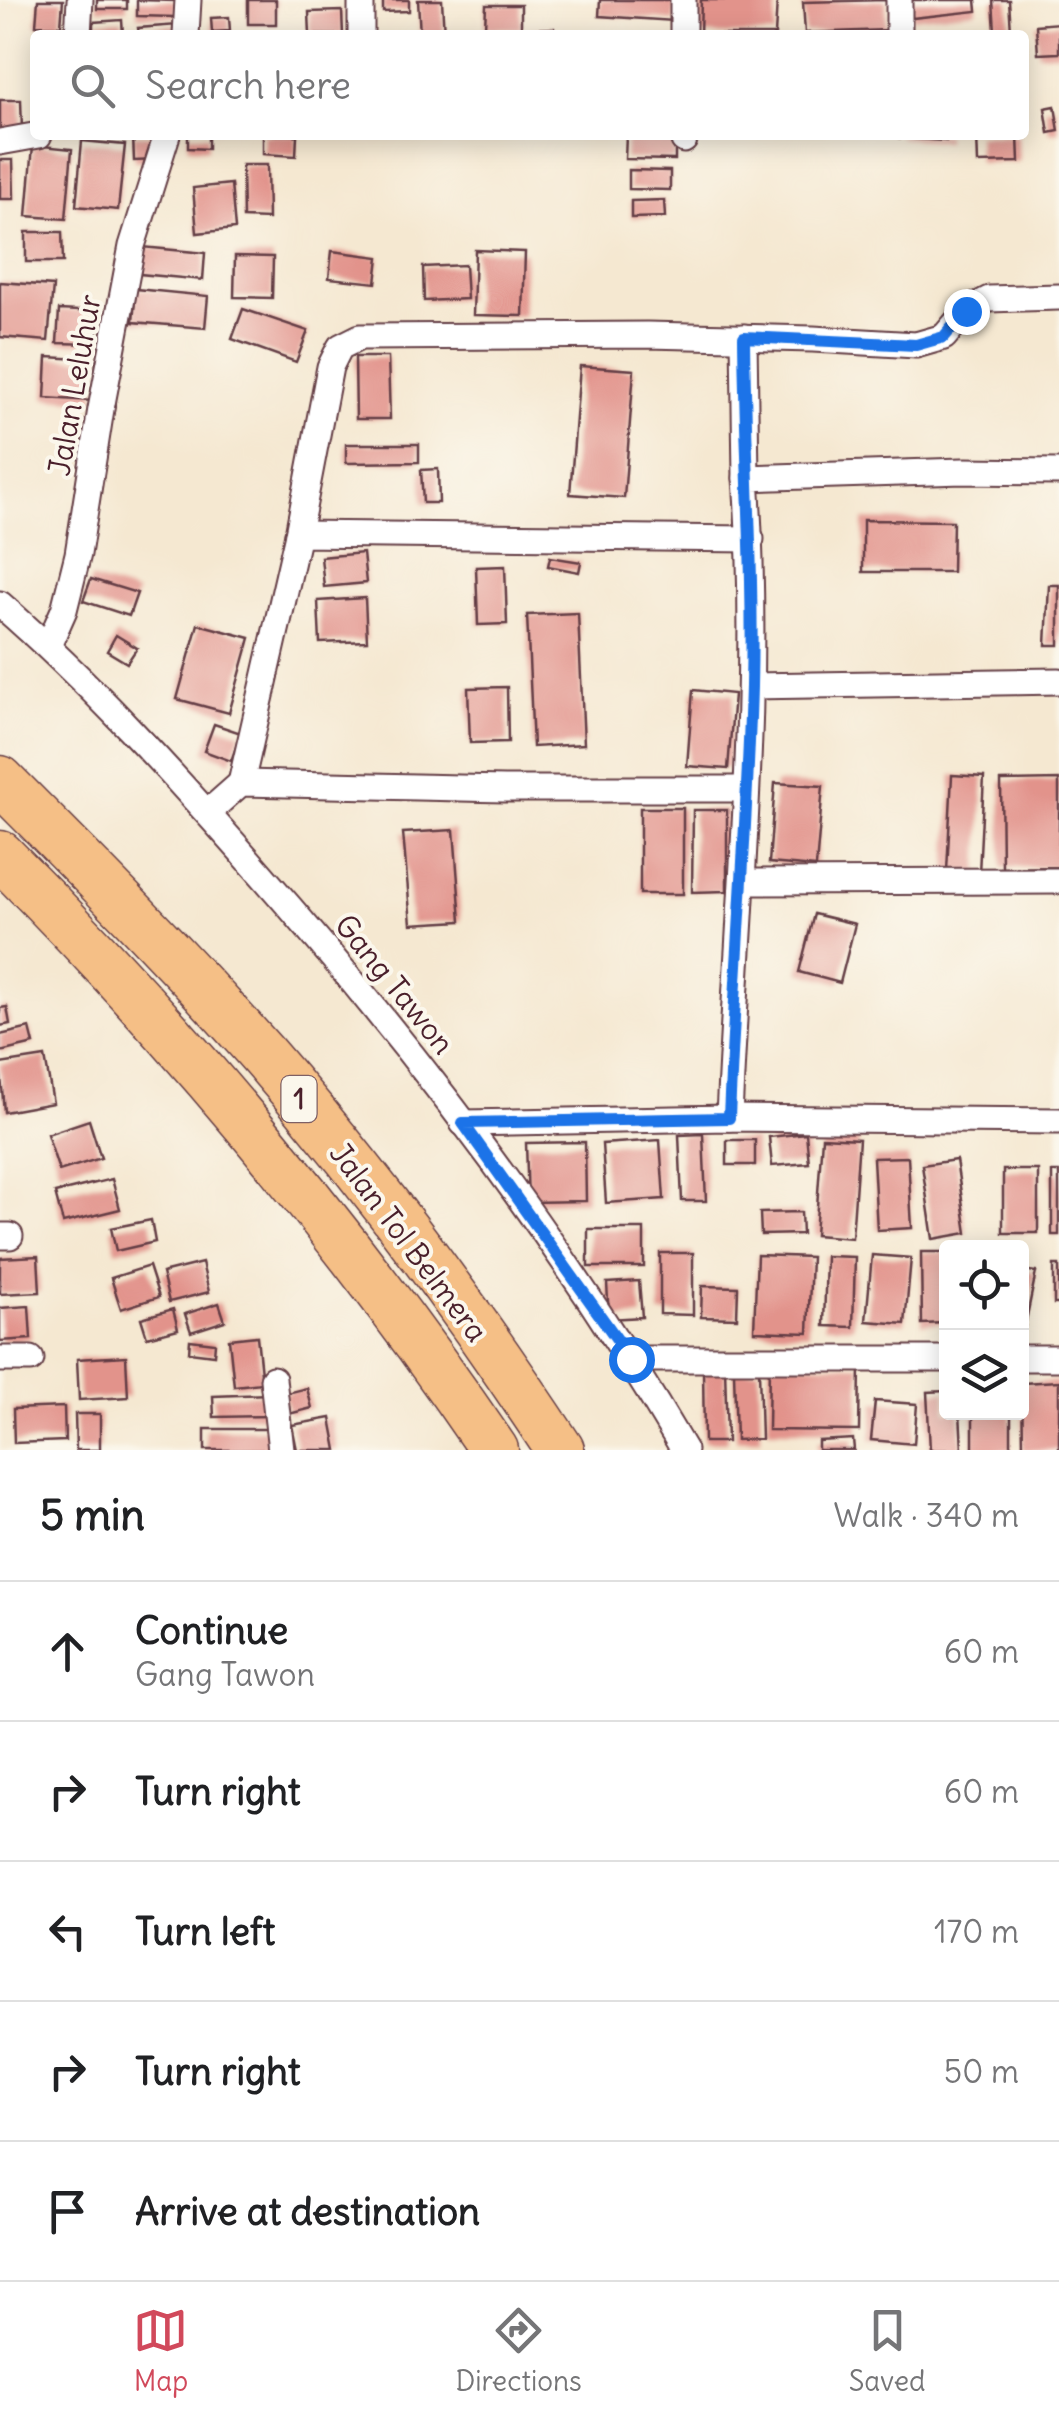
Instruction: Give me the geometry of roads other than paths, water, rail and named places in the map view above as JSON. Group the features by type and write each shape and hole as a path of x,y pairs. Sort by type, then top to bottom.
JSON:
{"highway":[{"name":"Jalan Tol Belmera","path":"0,780 109,889 263,1056 414,1241 560,1450"},
{"name":"Jalan Tol Belmera","path":"0,855 182,1047 256,1133 388,1300 494,1450"}],"street":[{"path":"78,30 80,0"},
{"path":"186,30 188,0"},
{"path":"360,0 361,30"},
{"path":"683,0 684,30"},
{"path":"898,0 900,30"},
{"path":"0,142 30,137"},
{"name":"Jalan Leluhur","path":"48,646 64,610 78,554 132,246 164,140"},
{"path":"208,813 241,783 298,534 330,367 340,347 348,341 360,337 744,337 916,345 944,337 966,311 989,298 1059,297"},
{"path":"729,1118 751,686 744,337"},
{"path":"746,478 1059,472"},
{"path":"298,534 751,539"},
{"name":"Gang Tawon","path":"0,604 137,733 328,950 463,1123 631,1359 684,1450"},
{"path":"751,686 1059,681"},
{"path":"241,783 504,790 744,789"},
{"path":"744,882 1059,882"},
{"path":"463,1123 729,1118 1059,1121"},
{"path":"631,1359 939,1358"},
{"path":"1029,1358 1059,1358"},
{"path":"0,1359 31,1359"},
{"path":"273,1379 281,1450"}]}
